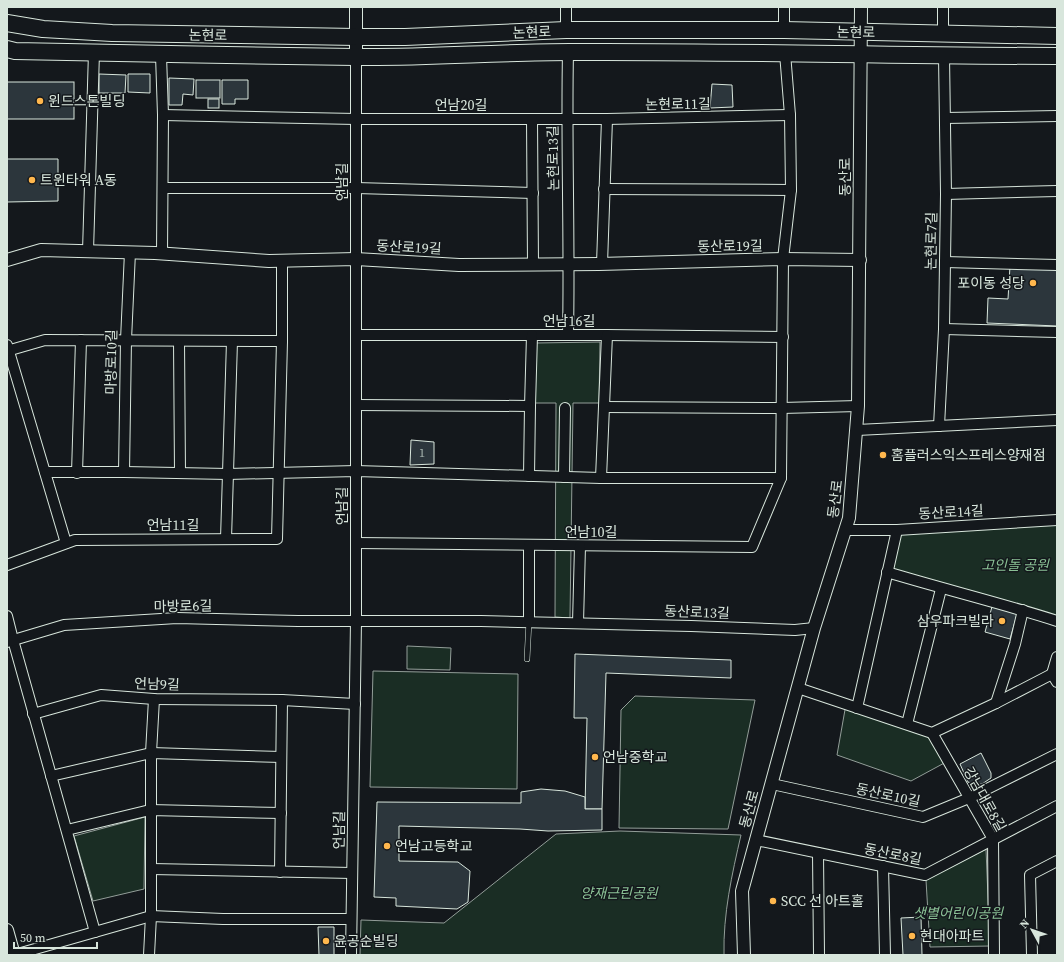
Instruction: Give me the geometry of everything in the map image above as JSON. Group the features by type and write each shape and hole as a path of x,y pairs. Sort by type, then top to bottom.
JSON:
{"main road":[{"name":"논현로","path":"7,24 43,29 112,33 356,37 405,37 566,30 784,30 1057,36"},
{"name":"논현로","path":"7,48 15,51 161,55 356,57 440,57 568,52 1057,56"}],"street":[{"path":"356,7 356,57"},
{"path":"566,7 566,30"},
{"path":"784,7 784,30"},
{"name":"동산로","path":"744,955 742,892 814,628 850,518 858,406 860,54 862,7"},
{"path":"943,7 943,33"},
{"path":"88,251 94,52"},
{"name":"논현로13길","path":"568,52 566,119 569,264"},
{"path":"45,472 228,474 356,471 601,478 780,478 783,259 791,190 790,115 786,53"},
{"path":"161,55 163,115 162,253"},
{"name":"논현로7길","path":"939,426 944,329 946,194 944,56"},
{"name":"언남길","path":"351,955 356,621 356,57"},
{"name":"언남20길","path":"163,115 356,119 566,119"},
{"name":"논현로11길","path":"566,119 607,120 790,115"},
{"path":"945,118 1057,116"},
{"path":"532,119 533,264"},
{"path":"602,264 607,120"},
{"path":"163,188 356,188 533,192"},
{"path":"604,189 791,190"},
{"path":"946,194 1057,191"},
{"path":"7,260 41,250 162,253 269,261 356,259"},
{"name":"마방로10길","path":"124,472 126,340 130,252"},
{"name":"동산로19길","path":"356,259 459,265 602,264 783,259 860,260"},
{"path":"279,473 282,261"},
{"path":"945,262 1057,265"},
{"path":"568,335 569,264"},
{"path":"944,329 1057,332"},
{"name":"언남16길","path":"356,335 783,337"},
{"path":"529,476 532,335"},
{"path":"601,478 607,335"},
{"path":"66,543 8,348 45,340 282,342"},
{"path":"77,472 81,340"},
{"path":"179,341 180,473"},
{"path":"226,539 232,341"},
{"path":"356,404 530,406"},
{"path":"604,407 782,408 858,406"},
{"path":"564,477 565,408"},
{"path":"857,430 1057,420"},
{"name":"언남11길","path":"7,565 75,540 277,539 279,473"},
{"name":"언남10길","path":"356,543 580,546 752,546 780,478"},
{"name":"동산로14길","path":"846,530 897,530 1057,520"},
{"path":"857,708 897,530"},
{"path":"529,545 529,621"},
{"path":"578,622 580,546"},
{"path":"887,572 941,589 994,602 1057,621"},
{"path":"906,724 941,589"},
{"path":"996,703 1015,644 1023,610"},
{"path":"7,616 10,641 33,714 95,932"},
{"name":"마방로6길","path":"10,641 64,625 169,619 356,621"},
{"name":"동산로13길","path":"356,621 529,621 795,630 814,628"},
{"path":"798,688 932,733 1055,677 1057,657"},
{"name":"언남9길","path":"33,714 101,695 154,699 282,700 355,704"},
{"path":"149,955 151,916 151,753 154,699"},
{"path":"280,872 282,700"},
{"name":"강남대로8길","path":"932,733 993,839 994,955"},
{"path":"51,776 151,753 281,758"},
{"name":"동산로10길","path":"772,784 924,817 969,798 1057,754"},
{"name":"동산로8길","path":"756,840 925,875 1057,806"},
{"path":"66,830 150,810 280,813"},
{"path":"818,853 819,955"},
{"path":"1032,955 1030,876 1057,861"},
{"path":"883,866 885,955"},
{"path":"151,869 352,873"},
{"path":"7,930 14,955 151,916 224,919 351,919"}],"lane":[{"path":"527,659 529,621"}],"green space":[{"path":"600,342 599,403 573,403 570,618 555,617 556,403 535,403 536,343"},
{"name":"고인돌 공원","path":"1057,520 1057,621 887,572 897,530"},
{"path":"407,646 451,648 450,670 407,669"},
{"path":"373,671 518,674 517,789 370,787"},
{"path":"635,696 755,700 728,829 619,828 621,710"},
{"path":"846,704 932,733 948,761 911,781 837,755"},
{"path":"145,817 144,889 93,901 74,836"},
{"name":"양재근린공원","path":"620,831 741,835 731,879 725,924 724,955 360,955 361,920 444,923 556,834"},
{"name":"샛별어린이공원","path":"986,849 990,946 930,947 926,880"}],"building":[{"path":"99,74 126,75 125,93 99,93"},
{"path":"128,74 150,74 150,93 128,92"},
{"path":"169,78 194,79 193,95 183,94 182,105 169,105"},
{"path":"196,80 220,80 220,98 196,98"},
{"path":"222,80 248,80 248,99 235,99 235,104 222,104"},
{"name":"윈드스톤빌딩","path":"7,82 74,82 74,119 7,119"},
{"path":"712,84 732,85 733,107 710,108"},
{"path":"208,99 219,99 219,108 208,108"},
{"name":"트윈타워 A동","path":"7,159 58,159 58,201 7,202"},
{"name":"포이동 성당","path":"1010,266 1057,269 1057,326 987,323 988,298 1008,299"},
{"path":"411,440 434,442 434,464 410,465"},
{"name":"삼우파크빌라","path":"993,603 1018,611 1010,639 985,632"},
{"name":"언남중학교","path":"575,654 731,660 731,678 606,673 602,809 585,809 587,718 574,718"},
{"path":"981,753 991,773 991,778 982,784 973,785 968,782 960,764"},
{"name":"언남고등학교","path":"541,789 565,791 585,797 585,809 602,809 602,830 548,831 399,826 399,861 458,862 470,871 468,902 457,909 396,906 396,898 374,897 377,802 521,803 521,792"},
{"name":"현대아파트","path":"921,917 922,955 903,955 901,918"},
{"name":"윤공순빌딩","path":"318,927 334,927 334,955 319,955"}],"place":[{"name":"윈드스톤빌딩","path":"40,101"},
{"name":"트윈타워 A동","path":"32,180"},
{"name":"포이동 성당","path":"1033,283"},
{"name":"홈플러스익스프레스양재점","path":"883,455"},
{"name":"삼우파크빌라","path":"1002,621"},
{"name":"언남중학교","path":"595,757"},
{"name":"언남고등학교","path":"387,846"},
{"name":"SCC 선 아트홀","path":"773,901"},
{"name":"현대아파트","path":"912,936"},
{"name":"윤공순빌딩","path":"326,941"}]}
